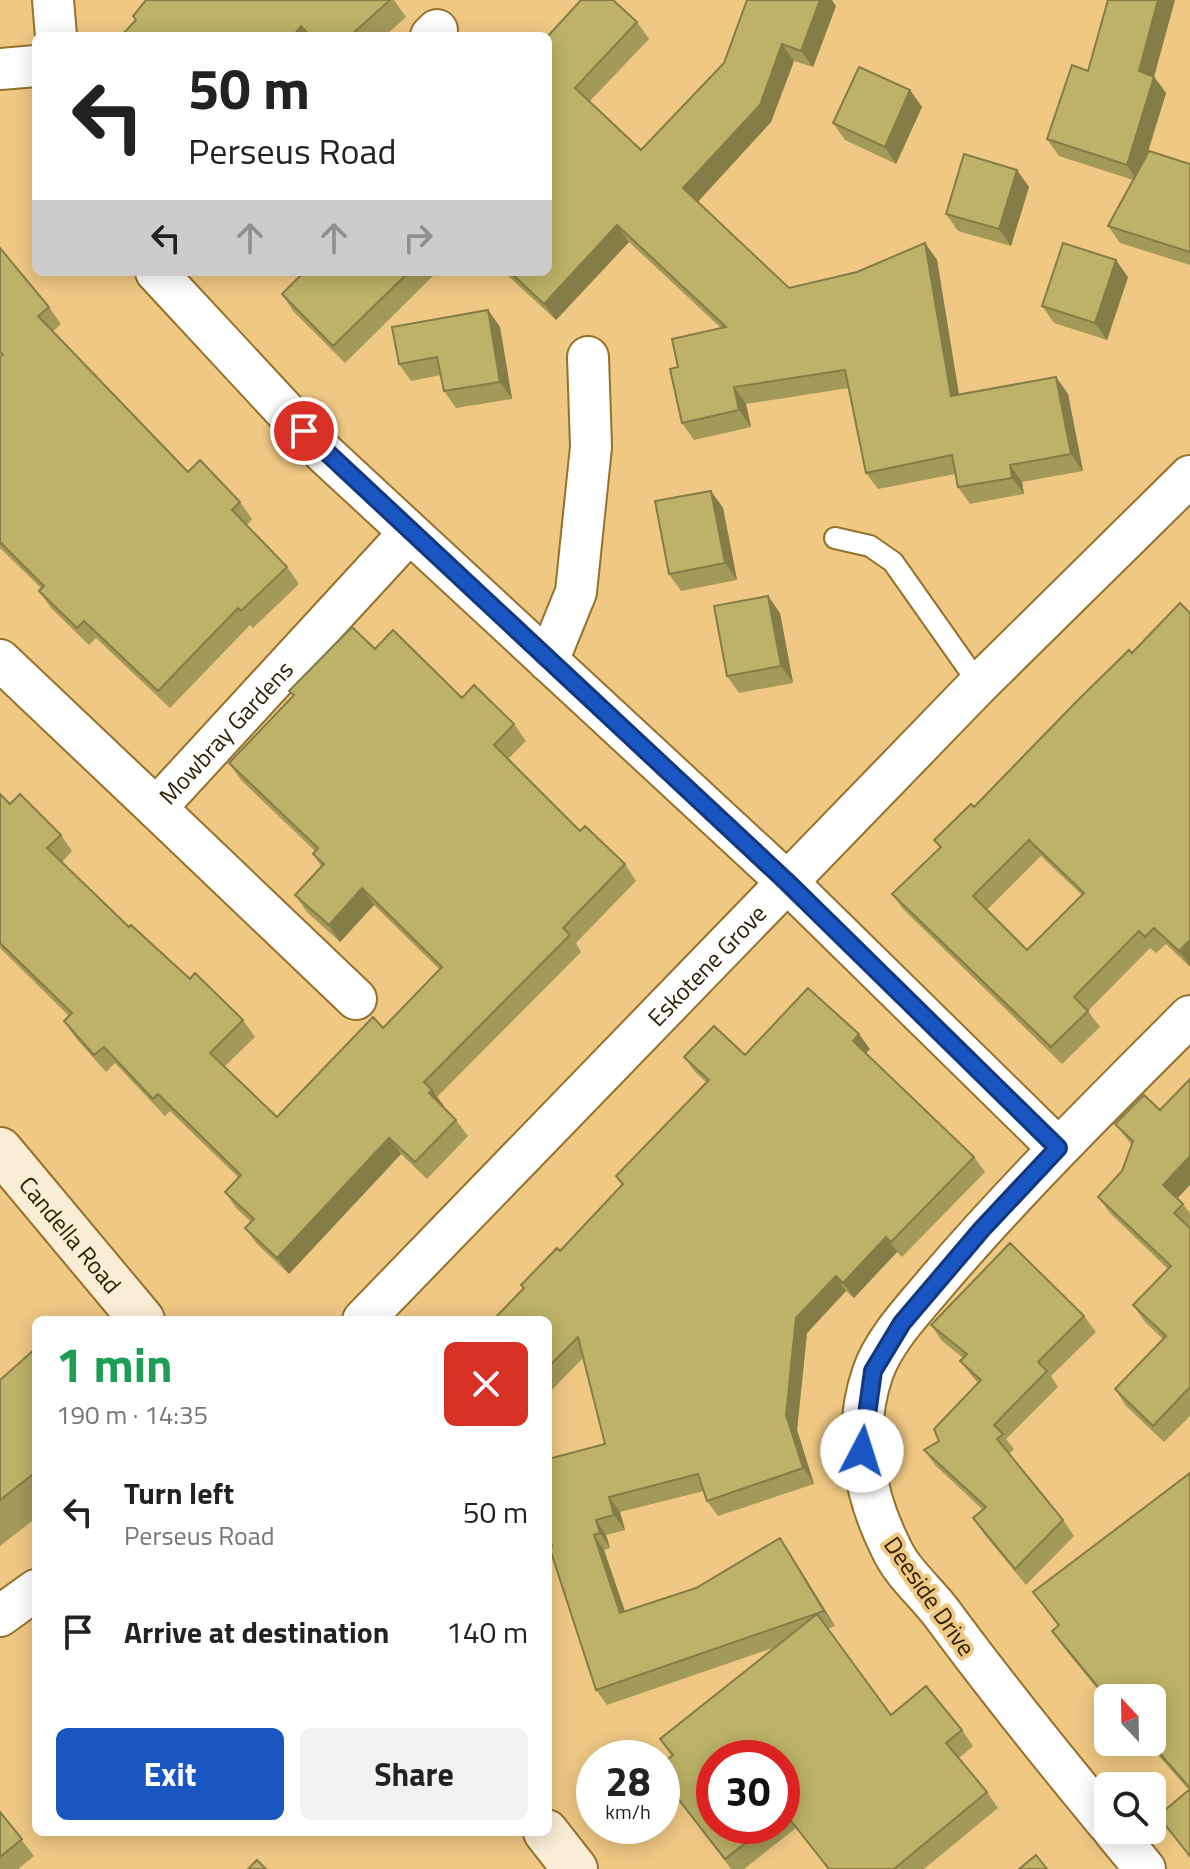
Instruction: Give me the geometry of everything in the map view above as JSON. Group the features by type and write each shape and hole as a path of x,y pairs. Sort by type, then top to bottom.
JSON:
{"street":[{"path":"53,0 56,32"},
{"path":"0,69 32,66"},
{"path":"162,276 324,453 787,882 1058,1148"},
{"path":"548,661 576,592 591,447 588,357"},
{"name":"Eskotene Grove","path":"367,1316 979,684 1190,476"},
{"name":"Mowbray Gardens","path":"0,660 156,808 409,533"},
{"path":"156,808 356,999"},
{"name":"Deeside Drive","path":"1094,1807 991,1682 941,1612 892,1552 868,1497 862,1451 873,1371 902,1323 982,1229 1190,1016"},
{"name":"Candella Road","path":"0,1150 139,1316"},
{"path":"0,1616 32,1593"},
{"path":"549,1836 575,1869"},
{"path":"1124,1844 1145,1869"}],"lane":[{"path":"835,538 870,546 893,562 979,684"}],"building":[{"path":"146,0 390,0 354,32 306,32 301,26 296,32 125,32 136,20 133,16"},
{"path":"581,0 613,0 637,22 575,88 641,150 724,63 747,0 820,0 801,51 782,44 760,105 683,188 789,288 857,272 925,243 951,396 1056,377 1071,454 1010,465 1012,478 958,487 952,455 866,473 845,370 734,387 739,410 682,423 670,369 678,367 672,339 726,327 617,225 544,304 514,276 552,276 552,32"},
{"path":"1108,0 1158,0 1139,71 1154,77 1127,165 1047,139 1072,65 1088,71"},
{"path":"859,67 910,90 885,147 833,123"},
{"path":"1149,151 1190,164 1190,252 1108,226"},
{"path":"964,154 1017,170 999,229 946,214"},
{"path":"1063,243 1116,260 1095,323 1042,306"},
{"path":"0,248 49,307 38,316 188,472 200,460 240,502 232,510 287,567 241,611 238,608 158,691 84,621 77,628 39,591 44,586 0,542 0,357 3,355 0,351"},
{"path":"300,276 405,276 333,346 282,294"},
{"path":"488,310 500,382 444,391 437,357 399,364 392,327"},
{"path":"711,491 725,563 669,574 655,501"},
{"path":"768,596 781,666 727,676 714,606"},
{"path":"1180,603 1190,613 1190,940 1179,951 1154,928 1145,937 1139,931 1074,997 1088,1011 1051,1047 892,894 941,847 934,840 971,804 974,807 1129,650 1132,653","holes":["1029,840 1084,893 1027,950 973,896"]},
{"path":"352,627 375,649 393,630 462,698 474,685 514,724 494,745 580,831 585,826 625,864 563,928 570,935 424,1082 432,1090 429,1093 456,1120 415,1162 389,1138 277,1258 245,1228 254,1219 225,1192 241,1175 158,1094 153,1099 104,1047 94,1055 64,1021 72,1013 0,943 0,794 10,804 20,794 61,835 47,848 129,927 131,925 190,979 195,973 243,1020 210,1053 277,1117 373,1017 383,1028 442,967 362,888 329,925 295,895 324,864 313,854 318,848 229,763 294,695 289,691"},
{"path":"808,988 859,1034 853,1041 974,1157 891,1242 886,1237 843,1283 836,1276 796,1318 786,1415 803,1468 707,1501 698,1474 609,1497 614,1515 596,1520 600,1533 594,1535 620,1613 696,1588 780,1538 824,1611 596,1690 552,1555 552,1458 605,1444 578,1337 552,1363 552,1316 497,1316 524,1288 521,1285 557,1248 560,1251 623,1184 616,1176 709,1080 684,1057 714,1026 745,1055"},
{"path":"1190,1079 1190,1156 1163,1185 1183,1204 1174,1213 1190,1228 1190,1387 1153,1426 1115,1389 1166,1336 1133,1305 1171,1266 1098,1197 1122,1171 1133,1141 1115,1124 1144,1095 1160,1110"},
{"path":"1010,1243 1084,1316 1038,1362 1047,1371 994,1425 1003,1434 997,1439 1063,1520 1015,1569 973,1518 986,1507 924,1450 939,1441 934,1429 981,1380 960,1361 967,1354 931,1325"},
{"path":"32,1352 32,1475 0,1500 0,1380"},
{"path":"1190,1473 1190,1788 1162,1756 1166,1756 1166,1684 1096,1684 1052,1631 1059,1625 1033,1592"},
{"path":"817,1614 891,1715 926,1686 962,1730 946,1743 987,1792 894,1869 829,1869 800,1832 800,1740 696,1740 696,1822 680,1801 680,1740 660,1739"},
{"path":"1190,1789 1190,1856 1166,1826 1166,1809"},
{"path":"0,1812 22,1839 0,1857"},
{"path":"713,1844 744,1844 725,1859"},
{"path":"1036,1855 1047,1869 1019,1869"},
{"path":"257,1860 266,1869 248,1869"}],"route":[{"path":"304,431 409,533 787,882 1058,1148 982,1229 902,1323 873,1371 864,1417 862,1451"}]}
